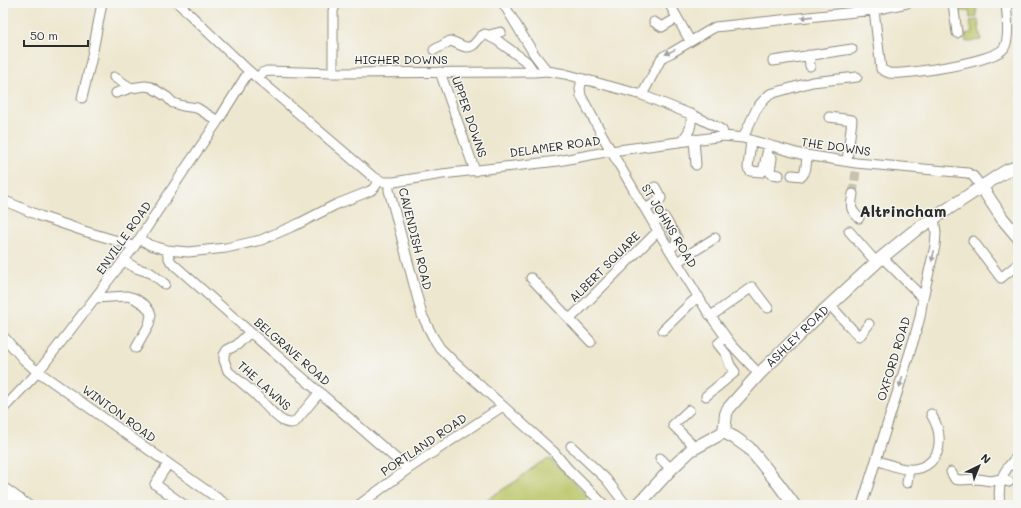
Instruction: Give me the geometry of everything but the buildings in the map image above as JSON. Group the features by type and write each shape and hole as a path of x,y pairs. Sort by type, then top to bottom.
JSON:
{"main road":[{"name":"ASHLEY ROAD","path":"724,432 728,409 759,374 879,259 934,217 1004,172 1018,167"},
{"path":"981,186 1002,218 1018,237"},
{"path":"638,505 671,469 695,447 724,432 749,448 794,505"}],"street":[{"path":"82,98 102,3"},
{"name":"CAVENDISH ROAD","path":"178,3 210,36 249,71 372,176 379,180 389,182 389,190 422,315 440,348 554,452 568,469 604,505"},
{"path":"333,72 333,11 336,3"},
{"path":"669,3 690,41"},
{"path":"642,95 664,56 715,27 874,10 907,3"},
{"path":"953,3 957,33"},
{"path":"874,10 881,68 887,72 894,73 977,61 1000,52 1004,48 1007,40 1006,3"},
{"path":"507,4 534,54 547,71 565,74 642,95 691,114 722,130 724,136"},
{"path":"654,22 662,27 676,18"},
{"path":"434,50 450,41 468,47 474,44 481,35 501,32"},
{"path":"489,35 527,62 534,72"},
{"path":"773,61 852,49"},
{"path":"809,55 810,66"},
{"name":"ENVILLE ROAD","path":"3,409 38,372 124,261 218,121 249,71"},
{"name":"HIGHER DOWNS","path":"258,78 263,72 267,71 547,71"},
{"name":"UPPER DOWNS","path":"440,72 474,170"},
{"path":"114,77 131,88"},
{"path":"771,146 764,171 750,171 748,168 747,139 756,110 770,94 812,82 857,77"},
{"name":"ST JOHNS ROAD","path":"582,79 580,89 581,96 611,151 676,262 726,337 743,358 759,374"},
{"path":"116,93 131,88 145,86 151,87 167,97 173,103 197,108 218,121"},
{"path":"682,141 691,128 691,114"},
{"path":"829,117 856,120 847,162"},
{"name":"DELAMER ROAD","path":"389,182 474,170 558,161 611,151 724,136"},
{"name":"THE DOWNS","path":"724,136 747,139 807,156 847,162 856,167 968,173 973,176 981,186"},
{"path":"694,139 696,165"},
{"path":"771,146 770,172 773,175 778,175"},
{"path":"792,175 802,176 804,174 807,156"},
{"path":"140,239 168,250 188,252 226,248 261,240 298,224 335,205 370,192 379,180"},
{"path":"645,209 661,198 655,186"},
{"path":"853,194 851,208 859,218"},
{"path":"3,200 40,216 134,247"},
{"path":"653,222 662,217 665,218 677,238 676,244 669,249"},
{"name":"OXFORD ROAD","path":"862,505 920,317 935,246 936,233 934,217"},
{"name":"ALBERT SQUARE","path":"570,319 658,231"},
{"path":"849,232 923,298"},
{"path":"676,262 715,238"},
{"path":"973,241 1001,278 1018,264"},
{"path":"866,244 879,259"},
{"name":"BELGRAVE ROAD","path":"168,250 168,256 171,262 408,469"},
{"path":"124,261 136,268 151,273 165,284"},
{"name":"ALBERT SQUARE","path":"531,278 591,342"},
{"path":"711,316 752,287 768,308"},
{"path":"95,298 127,296 134,298 145,305 151,316 149,325 136,348"},
{"path":"663,330 693,300 698,297"},
{"path":"830,305 860,336 869,324"},
{"name":"THE LAWNS","path":"250,332 236,345 227,350 224,355 225,366 228,371 255,394 278,417 283,421 292,424 320,392"},
{"name":"WINTON ROAD","path":"3,336 24,360 38,372 106,419 220,503"},
{"path":"706,396 735,372 730,365 726,354 718,344 726,337"},
{"name":"PORTLAND ROAD","path":"359,505 408,469 503,406"},
{"path":"689,410 673,425 695,447"},
{"path":"876,460 905,469 922,468 928,465 936,455 939,444 937,425 931,414"},
{"path":"571,446 606,479 626,505"},
{"path":"1000,505 1007,468 1018,456"},
{"path":"660,458 671,469"},
{"path":"168,464 155,484 184,505"},
{"path":"907,483 909,469"},
{"path":"951,472 955,479 978,479 1003,483"},
{"path":"3,487 28,505"},
{"path":"5,505 13,494"}],"green space":[{"path":"958,3 976,3 977,17 970,18 969,11 959,11"},
{"path":"978,20 981,40 966,42 965,34 972,33 970,21"},
{"path":"548,459 551,460 588,496 581,505 478,505 516,481 537,464"}],"tunnel":[{"path":"853,194 856,171"}],"district":[{"name":"Altrincham","path":"903,211"}]}
